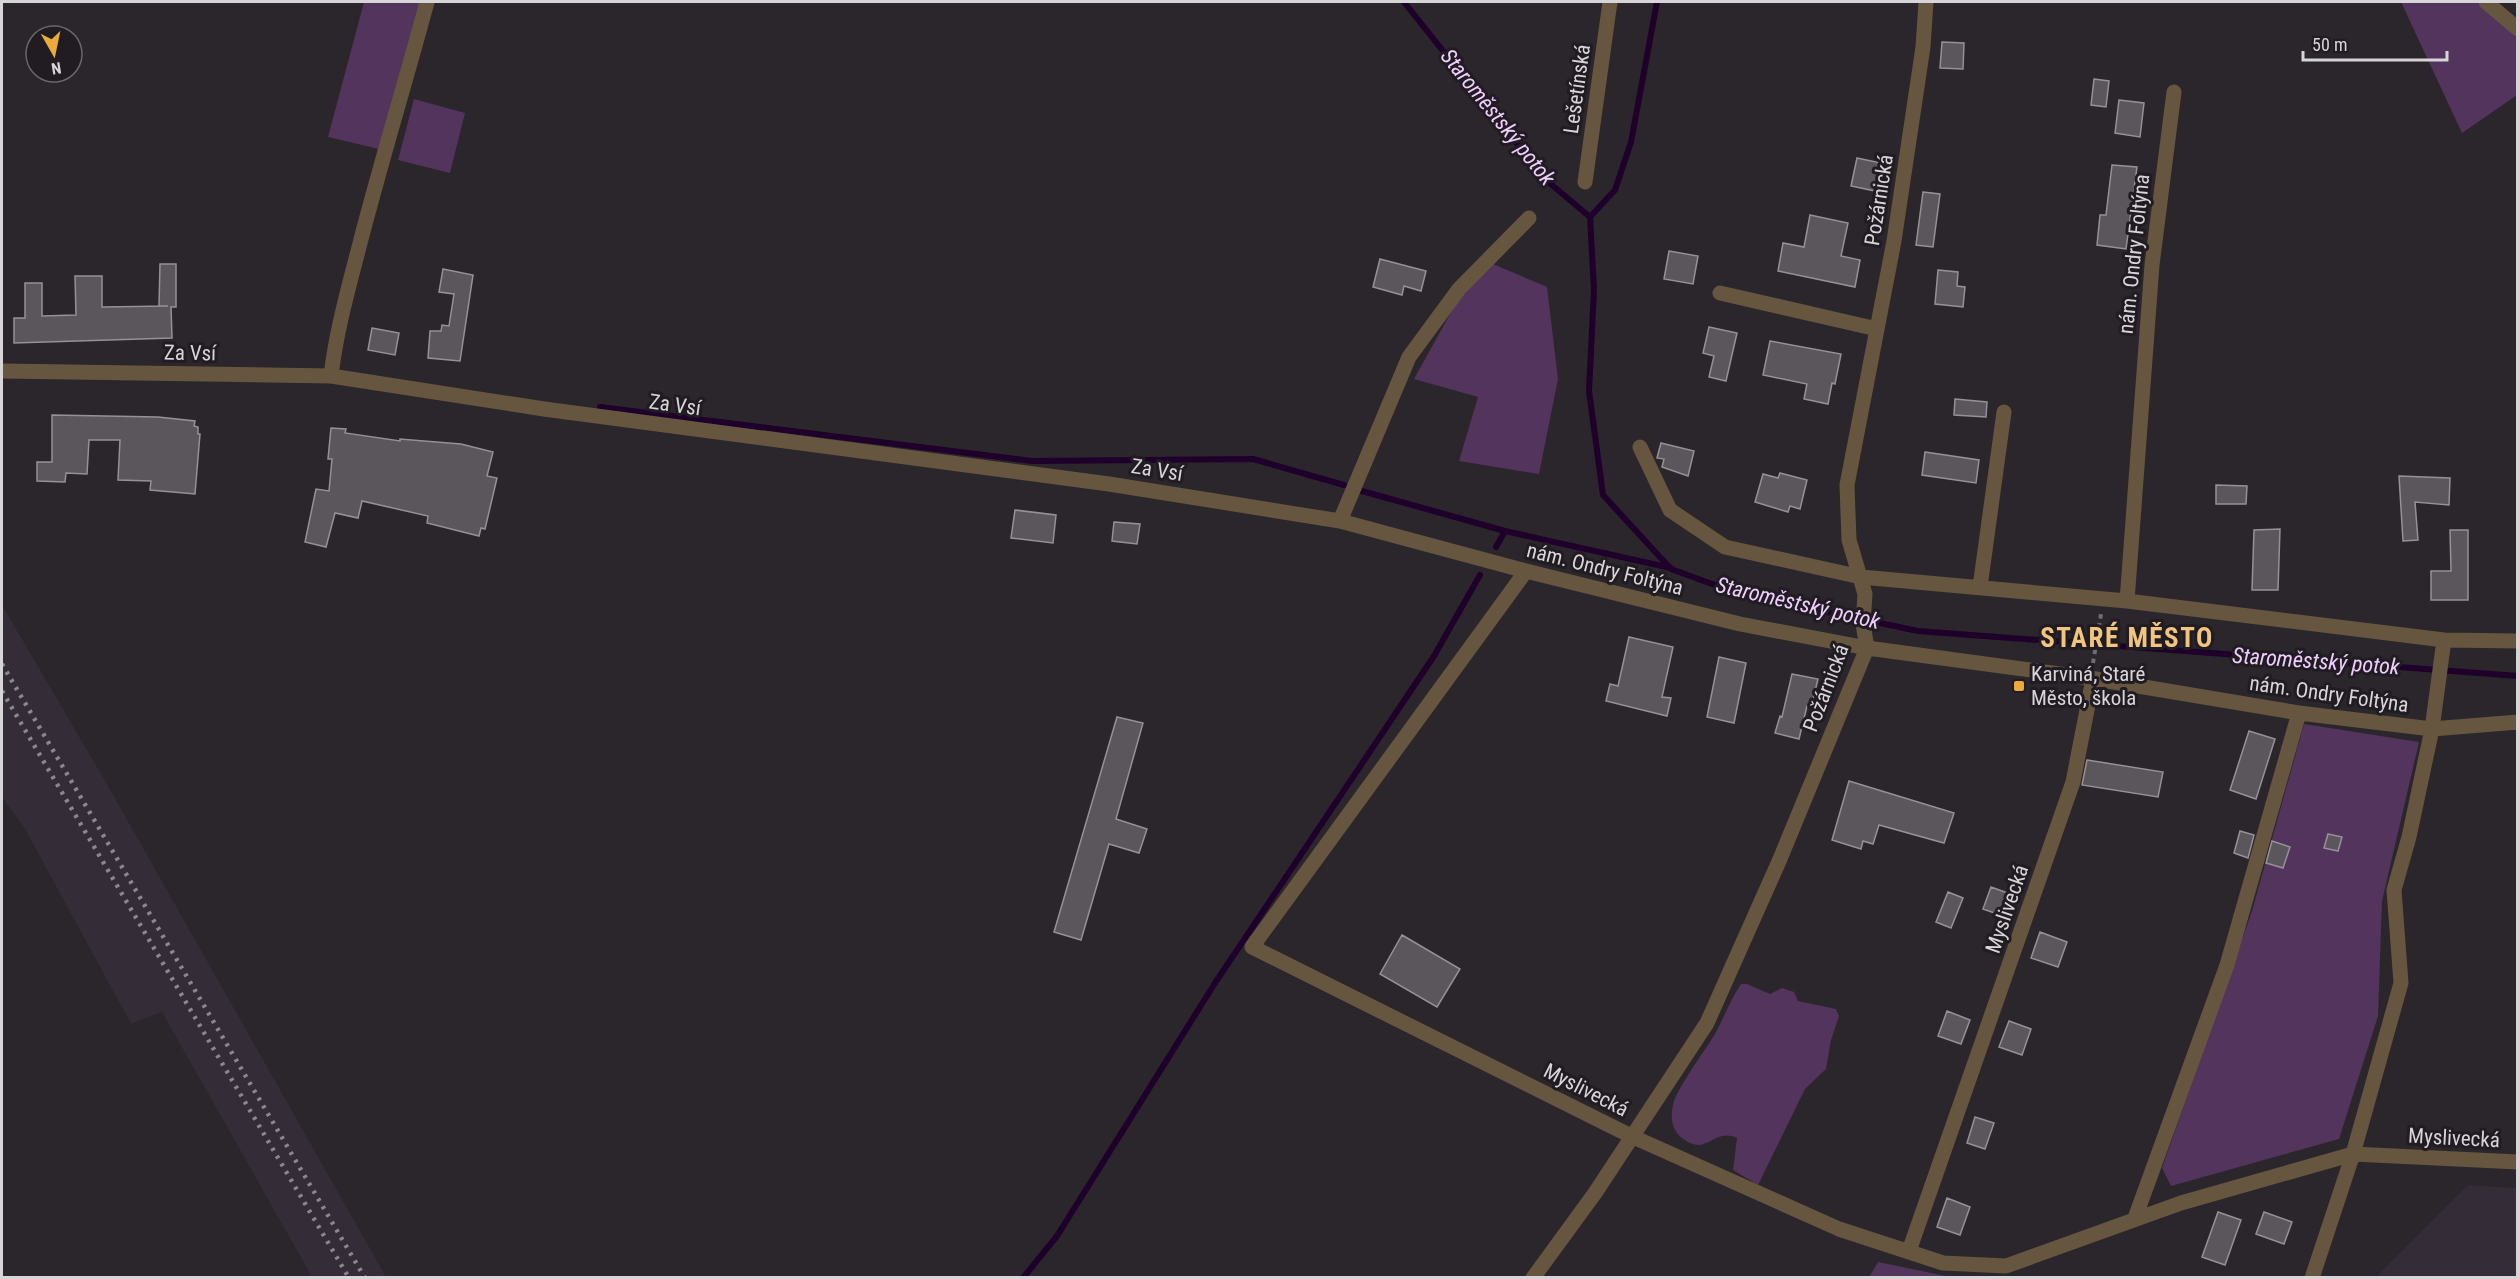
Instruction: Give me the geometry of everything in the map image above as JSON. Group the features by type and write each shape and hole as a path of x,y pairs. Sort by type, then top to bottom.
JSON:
{"street":[{"path":"331,376 334,347 351,279 427,2"},
{"name":"Lešetínská","path":"1585,182 1610,2"},
{"name":"Požárnická","path":"1533,1278 1594,1193 1707,1023 1780,859 1867,648 1863,624 1866,608 1865,594 1849,540 1847,485 1894,241 1922,59 1926,2"},
{"path":"2487,2 2517,29"},
{"name":"nám. Ondry Foltýna","path":"2127,601 2152,266 2174,92"},
{"path":"1340,521 1409,357 1459,290 1529,218"},
{"path":"1720,293 1877,329"},
{"name":"Za Vsí","path":"2,371 331,376 544,409 1109,484 1340,521 1500,564"},
{"path":"1980,586 2004,412"},
{"path":"1640,447 1670,510 1725,547 1861,576 2127,601 2444,640 2517,641"},
{"name":"nám. Ondry Foltýna","path":"1500,564 1740,624 1867,648 2093,679 2299,713 2432,729 2517,722"},
{"name":"Myslivecká","path":"1526,571 1252,947 1631,1136 1839,1229 1943,1263 2006,1266 2135,1218 2353,1154 2517,1162"},
{"path":"2312,1278 2353,1154 2400,983 2394,890 2409,837 2432,729 2444,640"},
{"name":"Myslivecká","path":"1910,1251 2073,782 2093,679"},
{"path":"2135,1218 2227,965 2299,713"}],"path":[{"path":"2094,656 2104,599"}],"shaded area":[{"path":"364,2 420,2 379,149 328,137"},
{"path":"2401,2 2477,2 2517,37 2517,95 2462,133"},
{"path":"414,99 465,113 450,173 398,160"},
{"path":"1493,264 1547,287 1558,379 1539,474 1459,461 1478,397 1414,379 1459,298"},
{"path":"2,605 108,786 386,1277 312,1277 162,1012 131,1024 24,827 2,797"},
{"path":"2304,724 2419,742 2382,901 2378,1016 2339,1139 2171,1186 2162,1168 2252,911"},
{"path":"1741,984 1747,984 1770,994 1782,988 1794,992 1798,1001 1836,1009 1839,1016 1831,1040 1826,1069 1805,1089 1758,1185 1733,1170 1737,1138 1722,1136 1704,1144 1691,1143 1679,1135 1672,1119 1673,1105 1679,1090 1715,1034"},
{"path":"2468,1185 2517,1188 2517,1277 2378,1277 2379,1274"},
{"path":"1878,1262 1951,1277 1869,1277"}],"building":[{"path":"1942,42 1964,43 1963,69 1940,68"},
{"path":"2094,79 2109,81 2106,107 2091,105"},
{"path":"2119,100 2144,103 2140,137 2115,133"},
{"path":"1857,158 1881,163 1875,191 1851,186"},
{"path":"2112,165 2137,167 2126,249 2097,245 2100,215 2106,215"},
{"path":"1923,192 1940,194 1933,247 1916,245"},
{"path":"1810,215 1848,223 1841,256 1860,260 1855,287 1778,271 1783,243 1804,247"},
{"path":"1669,251 1698,256 1693,284 1664,279"},
{"path":"1380,259 1426,271 1421,291 1404,286 1402,295 1373,287"},
{"path":"160,264 176,264 176,307 171,307 172,338 14,343 14,318 25,318 25,283 42,283 42,316 76,315 75,276 102,276 102,307 168,306 159,306"},
{"path":"443,269 473,275 460,361 428,358 430,331 441,331 442,325 449,326 454,294 439,292"},
{"path":"1938,270 1958,272 1957,286 1965,287 1963,307 1935,304"},
{"path":"1709,327 1737,333 1726,381 1709,377 1714,356 1703,353"},
{"path":"372,328 399,333 395,355 368,350"},
{"path":"1770,341 1841,354 1828,404 1804,399 1807,384 1763,375"},
{"path":"1955,399 1987,402 1986,417 1954,415"},
{"path":"52,415 158,417 195,421 194,426 198,427 198,434 200,434 195,494 150,490 151,481 118,480 120,440 89,440 87,474 66,473 65,482 37,481 37,462 52,462"},
{"path":"331,428 346,429 345,433 400,441 400,439 461,444 493,452 487,476 497,478 485,529 481,528 479,536 427,523 428,516 362,501 358,518 335,513 326,547 305,542 316,489 329,491 332,459 328,459"},
{"path":"1661,443 1694,451 1688,476 1662,467 1664,459 1657,458"},
{"path":"1925,452 1979,460 1976,483 1922,475"},
{"path":"1780,473 1807,480 1800,509 1790,506 1788,512 1755,502 1763,474 1778,478"},
{"path":"2399,476 2450,478 2449,505 2415,502 2418,540 2403,541"},
{"path":"2216,485 2247,486 2246,504 2216,504"},
{"path":"1015,510 1056,515 1053,543 1011,538"},
{"path":"1114,522 1140,524 1137,544 1112,541"},
{"path":"2280,529 2278,590 2252,590 2254,530"},
{"path":"2450,530 2468,530 2468,600 2431,600 2431,571 2451,571"},
{"path":"1629,637 1673,647 1662,697 1671,698 1667,716 1606,701 1610,684 1618,686"},
{"path":"1719,657 1746,663 1734,723 1707,717"},
{"path":"1792,674 1818,679 1811,707 1807,706 1799,739 1775,733 1780,716 1782,717"},
{"path":"1117,717 1143,723 1116,819 1147,829 1139,853 1109,844 1081,940 1054,932"},
{"path":"2249,731 2275,739 2256,799 2230,790"},
{"path":"2087,760 2163,772 2158,797 2082,785"},
{"path":"1849,781 1954,813 1944,843 1879,825 1873,844 1863,841 1861,849 1832,840"},
{"path":"2240,831 2254,835 2248,858 2234,853"},
{"path":"2328,834 2342,837 2338,851 2324,848"},
{"path":"2272,841 2290,847 2283,868 2266,863"},
{"path":"1991,887 2013,895 2006,917 1983,909"},
{"path":"1948,892 1963,898 1951,928 1936,922"},
{"path":"2040,932 2067,942 2058,967 2031,958"},
{"path":"1402,935 1460,969 1437,1007 1380,974"},
{"path":"1947,1011 1970,1020 1961,1044 1938,1036"},
{"path":"2009,1021 2031,1029 2022,1055 1999,1047"},
{"path":"1975,1117 1994,1123 1985,1149 1967,1143"},
{"path":"1947,1198 1970,1207 1960,1235 1937,1227"},
{"path":"2218,1212 2241,1220 2225,1265 2202,1257"},
{"path":"2264,1212 2292,1222 2284,1244 2256,1234"}],"waterway":[{"name":"Staroměstský potok","path":"1404,2 1546,180 1590,217 1594,290 1589,391 1603,495 1671,569 1737,593 1918,631 2518,676"},
{"path":"1590,217 1615,190 1631,142 1657,2"},
{"path":"600,407 1032,461 1253,459 1344,485"},
{"path":"1362,491 1505,531"},
{"path":"1496,547 1505,531 1671,568"},
{"path":"1023,1278 1057,1236 1215,983 1434,656 1480,575"}],"railway":[{"path":"2,664 365,1278"},
{"path":"2,691 349,1278"}],"place":[{"name":"Karviná, Staré Město, škola","path":"2019,686"}],"district":[{"name":"STARÉ MĚSTO","path":"2127,638"}]}
